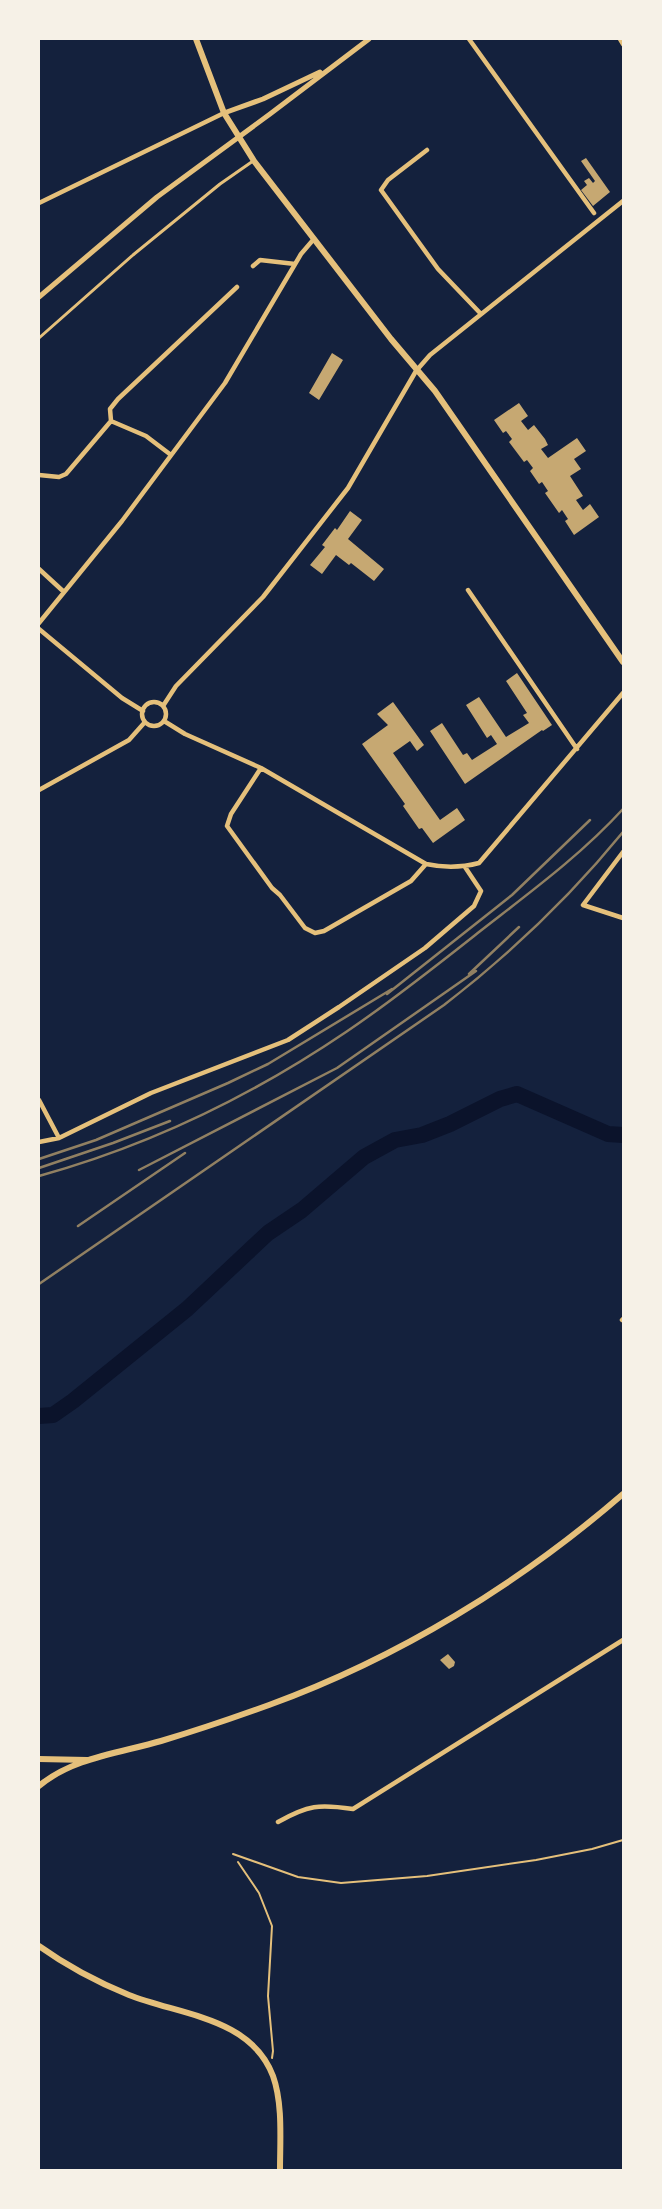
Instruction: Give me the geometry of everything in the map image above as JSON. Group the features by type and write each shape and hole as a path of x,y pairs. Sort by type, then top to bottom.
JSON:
{"main road":[{"path":"196,39 224,113 254,161 313,240 416,371 435,391 623,662"},
{"path":"39,1786 58,1772 90,1760 192,1732 324,1685 429,1630 498,1588 582,1529 623,1494"},
{"path":"39,1759 90,1760"},
{"path":"39,1946 74,1968 114,1989 230,2029 250,2042 269,2067 277,2096 280,2170"}],"street":[{"path":"39,297 156,196 239,137 369,39"},
{"path":"469,39 594,213"},
{"path":"620,39 623,44"},
{"path":"39,203 224,113 264,99 329,68"},
{"path":"427,150 388,180 380,190 438,269 481,314"},
{"path":"39,338 133,255 220,184 254,161"},
{"path":"163,706 176,686 264,597 348,488 416,371 430,355 623,202"},
{"path":"39,623 122,521 224,383 295,264 313,240"},
{"path":"253,266 260,260 295,264"},
{"path":"39,475 59,477 66,474 111,421 110,409 118,399 237,287"},
{"path":"111,421 146,436 171,455"},
{"path":"39,569 64,592"},
{"path":"468,590 576,750"},
{"path":"39,629 122,698 143,710"},
{"path":"164,721 185,734 261,768 426,864 445,868 465,867 479,863 623,693"},
{"path":"143,710 152,702 163,706 166,713 164,721 155,726 145,722"},
{"path":"143,710 145,722"},
{"path":"39,790 128,740 145,722"},
{"path":"261,768 231,814 227,826 272,888 310,932 324,931 411,881 426,864"},
{"path":"623,852 583,905 623,918"},
{"path":"39,1142 59,1138 151,1093 288,1040 339,1008 425,948 474,906 481,891 465,867"},
{"path":"39,1100 59,1138"},
{"path":"278,1822 308,1808 320,1806 353,1810 623,1640"}],"lane":[{"path":"233,1854 298,1877 341,1883 428,1876 536,1860 592,1849 623,1840"}],"path":[{"path":"233,1854 259,1892 272,1926 268,1996 273,2051 269,2067"}],"building":[{"path":"586,158 610,192 593,206 581,190 587,185 584,181 589,178 593,183 595,181 581,161"},
{"path":"332,353 343,360 319,400 309,393"},
{"path":"519,403 528,416 521,421 528,430 534,425 545,439 548,445 541,449 548,458 577,438 586,451 574,459 581,469 570,476 583,496 576,500 583,510 590,504 599,517 574,535 565,521 568,519 562,510 559,513 545,493 548,491 542,482 539,484 530,471 533,468 527,460 524,462 509,442 512,439 506,431 503,433 494,420"},
{"path":"350,511 362,520 348,539 384,569 374,581 351,563 349,565 336,555 322,574 310,565 325,547 322,545 335,528 337,530"},
{"path":"517,673 552,725 465,784 430,731 442,723 463,755 467,753 472,760 497,744 491,735 487,738 466,705 479,697 506,737 529,723 523,715 527,713 506,681"},
{"path":"393,702 424,745 417,751 410,741 393,753 440,820 457,808 465,820 433,843 422,828 419,829 403,806 405,804 362,744 388,725 377,714"},
{"path":"448,1654 455,1662 454,1666 449,1669 440,1660"}],"waterway":[{"path":"39,1416 53,1415 73,1401 187,1309 268,1233 302,1210 364,1157 395,1140 422,1135 450,1124 500,1099 517,1094 608,1134 623,1135"}],"railway":[{"path":"39,1176 80,1164 160,1134 237,1097 311,1055 397,996 535,888 589,843 623,809"},
{"path":"387,994 512,895 590,820"},
{"path":"39,1284 444,1005 492,966 538,924 582,879 623,832"},
{"path":"469,974 519,927"},
{"path":"139,1170 337,1068 476,971"},
{"path":"39,1159 96,1140 268,1064 392,989"},
{"path":"39,1168 170,1121"},
{"path":"78,1226 185,1153"}]}
